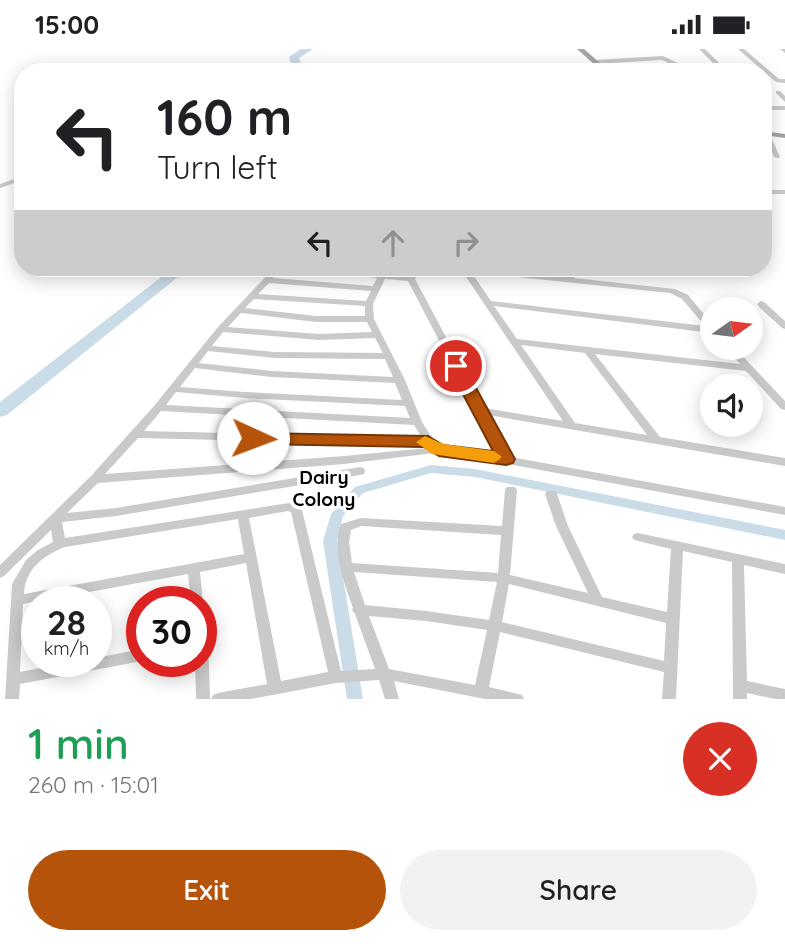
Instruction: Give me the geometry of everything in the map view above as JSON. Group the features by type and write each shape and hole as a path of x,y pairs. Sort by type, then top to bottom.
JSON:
{"main road":[{"path":"580,49 595,62"}],"street":[{"path":"639,49 642,59"},
{"path":"702,49 717,63"},
{"path":"741,49 759,63"},
{"path":"595,62 666,58 674,63"},
{"path":"782,81 785,87"},
{"path":"778,92 785,100"},
{"path":"772,148 777,157"},
{"path":"0,573 95,479 158,408 221,329 270,277"},
{"path":"439,450 428,442 417,422 370,319 369,304 382,277 411,279 506,459"},
{"path":"469,277 570,424"},
{"path":"543,277 679,293 700,316"},
{"path":"268,280 376,289"},
{"path":"252,296 369,304"},
{"path":"488,303 700,328"},
{"path":"763,306 785,327"},
{"path":"239,310 316,319 370,319"},
{"path":"221,329 319,337 378,335"},
{"path":"516,342 748,367"},
{"path":"207,348 275,355 389,356"},
{"path":"587,348 655,438"},
{"path":"742,361 785,407"},
{"path":"193,365 272,374 400,380"},
{"path":"173,389 409,403"},
{"path":"158,408 417,422"},
{"path":"478,410 785,462"},
{"path":"134,434 428,442"},
{"path":"95,479 439,450 506,459 785,511"},
{"path":"55,519 116,512 360,471"},
{"path":"481,691 505,578 511,491"},
{"path":"551,494 562,526 597,599"},
{"path":"12,699 18,584 24,568 38,555 60,545 289,507 296,510 335,677"},
{"path":"243,516 248,558 275,688"},
{"path":"55,519 60,545"},
{"path":"392,699 386,674 358,610 348,566 343,533 345,527 351,524 387,523 507,531"},
{"path":"638,537 785,569"},
{"path":"669,699 677,545"},
{"path":"18,600 248,558"},
{"path":"738,558 740,692 785,695"},
{"path":"348,566 505,578 673,619"},
{"path":"194,568 196,586"},
{"path":"358,610 495,626 670,668"},
{"path":"15,680 126,658"},
{"path":"218,699 335,677 386,674 517,699"},
{"path":"202,677 203,699"}],"waterway":[{"path":"296,63 294,57 308,49"},
{"path":"0,411 171,277"},
{"path":"355,699 330,541 337,514 359,490 431,469 475,473 785,535"}],"slow traffic":[{"path":"425,442 439,450 494,457"}],"district":[{"name":"Dairy Colony","path":"324,488"}],"route":[{"path":"253,438 428,442 439,450 506,459 456,366"}]}
